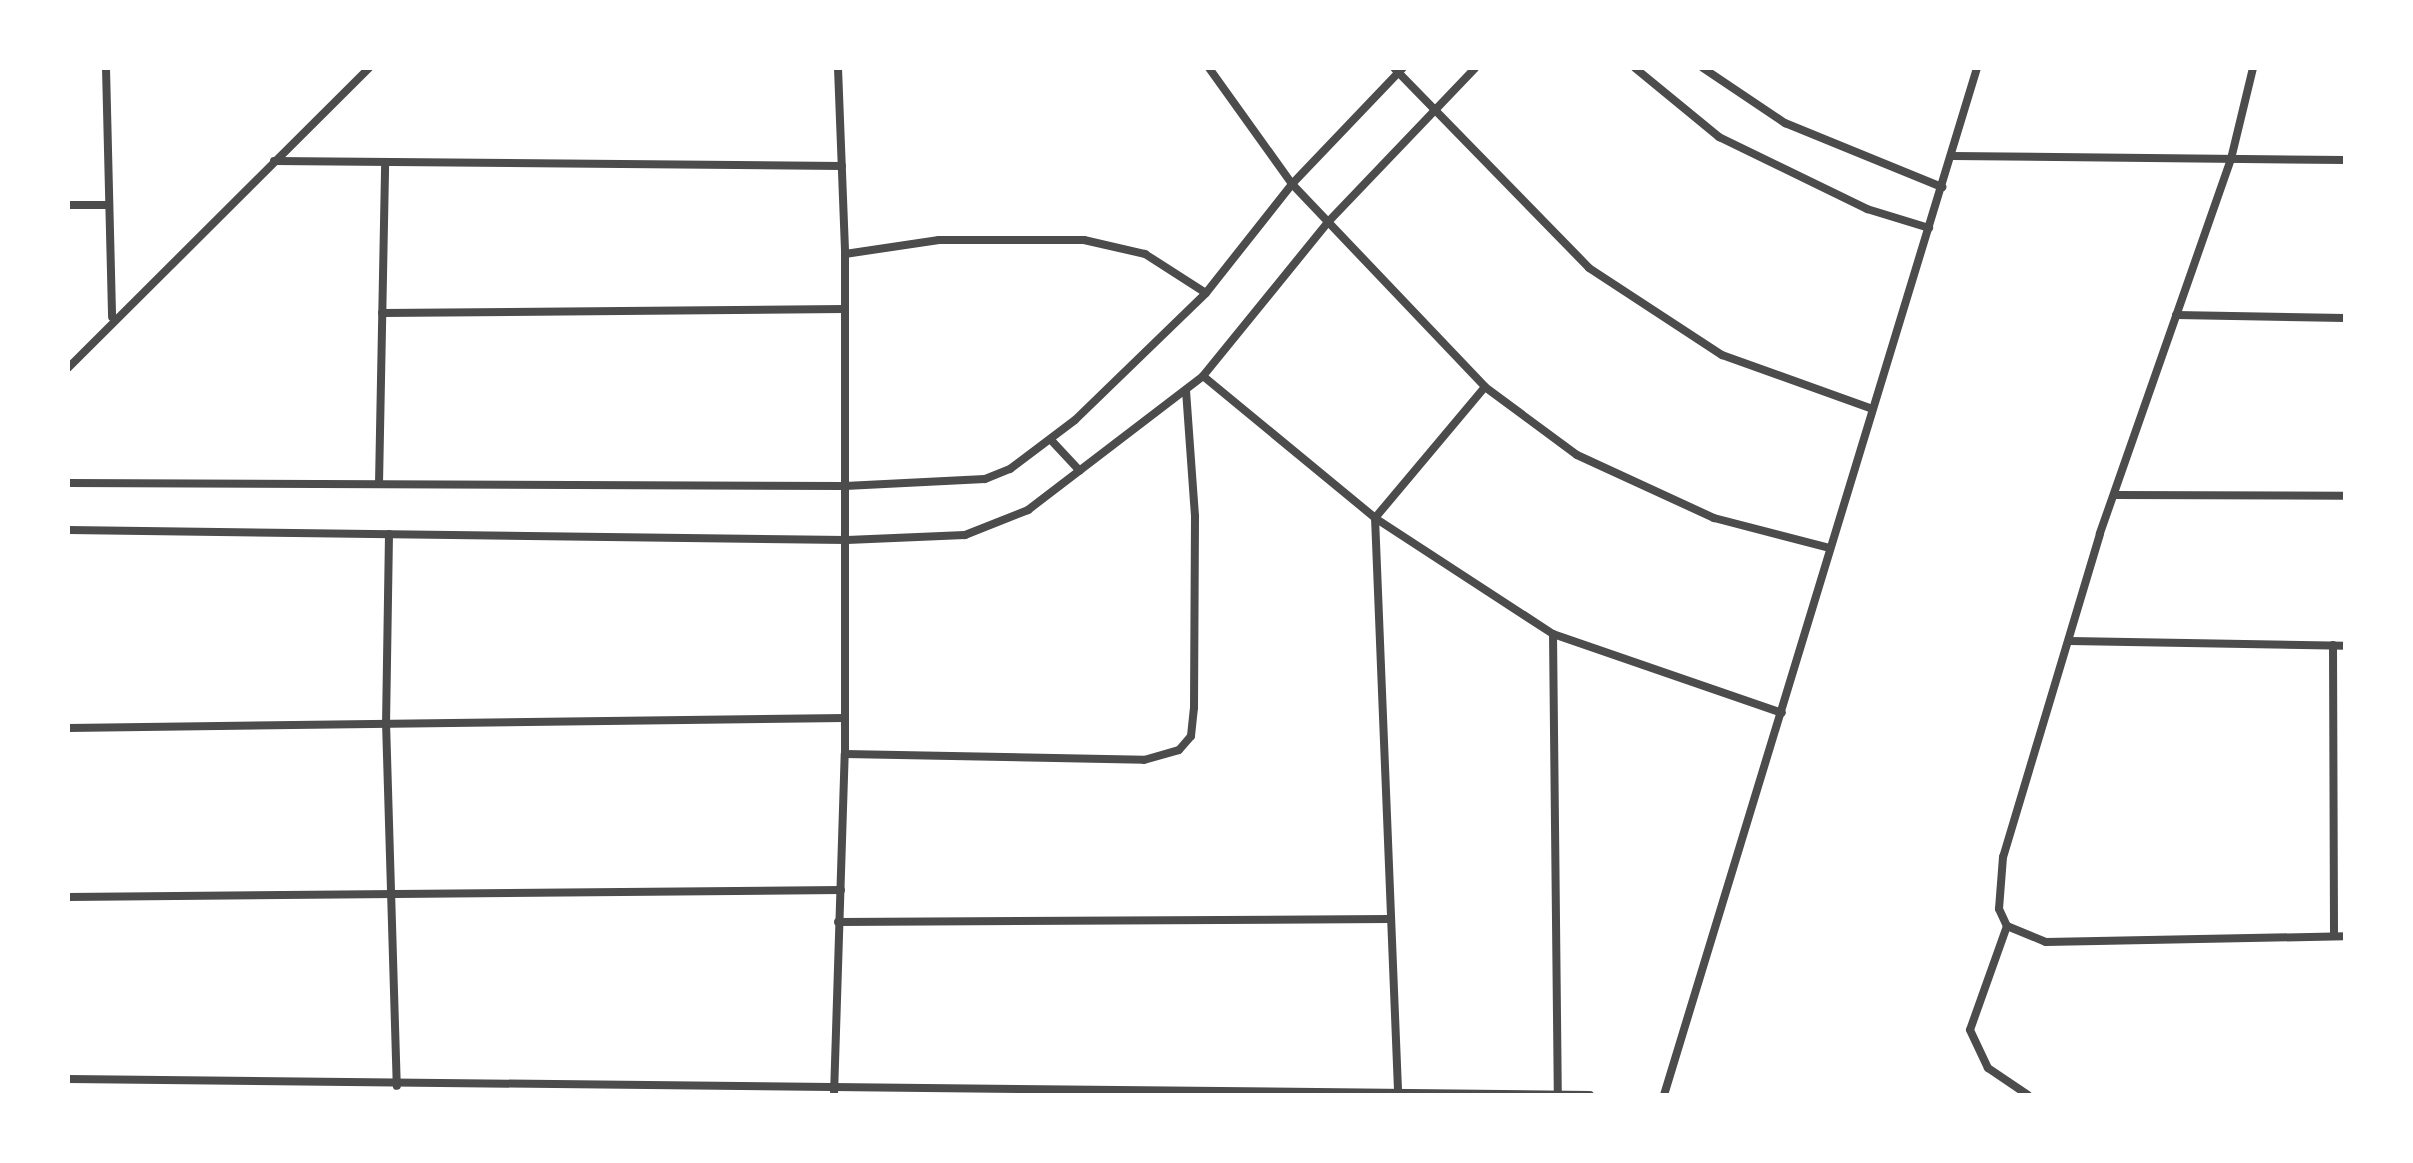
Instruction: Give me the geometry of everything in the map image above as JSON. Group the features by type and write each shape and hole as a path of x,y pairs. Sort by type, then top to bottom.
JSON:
{"street":[{"path":"106,68 112,317"},
{"path":"68,368 112,317 369,68"},
{"path":"835,1090 845,754 847,540 845,254 838,68"},
{"path":"1209,68 1292,184 1329,221 1444,352 1485,387 1577,455 1714,518 1826,547"},
{"path":"68,530 847,540 965,535 1028,510 1203,376 1329,221 1475,68"},
{"path":"1635,68 1719,137 1867,209 1929,228"},
{"path":"1703,68 1797,129 1942,187"},
{"path":"1664,1095 1782,713 1826,547 1873,409 1977,68"},
{"path":"2028,1095 1988,1068 1970,1030 2007,926 1997,887 2003,857 2115,495 2231,159 2253,68"},
{"path":"68,483 845,486 985,479 1051,440 1206,293 1292,184 1399,70 1433,110 1589,268 1722,355 1873,409"},
{"path":"1952,156 2345,160"},
{"path":"274,161 842,166"},
{"path":"379,484 385,162"},
{"path":"68,205 108,205"},
{"path":"845,254 939,240 1084,240 1145,254 1206,293"},
{"path":"382,313 845,309"},
{"path":"2176,315 2345,318"},
{"path":"1203,376 1375,518 1553,634 1782,713"},
{"path":"1398,1090 1375,518 1485,387"},
{"path":"845,754 1144,760 1179,750 1191,736 1194,708 1195,516 1186,390"},
{"path":"1051,440 1080,471"},
{"path":"2115,495 2345,496"},
{"path":"389,534 386,722 397,1086"},
{"path":"1553,634 1558,1092"},
{"path":"2070,641 2345,646"},
{"path":"2333,645 2334,936"},
{"path":"68,728 845,718"},
{"path":"68,897 841,890"},
{"path":"838,922 1390,919"},
{"path":"2007,926 2046,942 2345,936"},
{"path":"68,1079 397,1086 1398,1090 1590,1095"}]}
